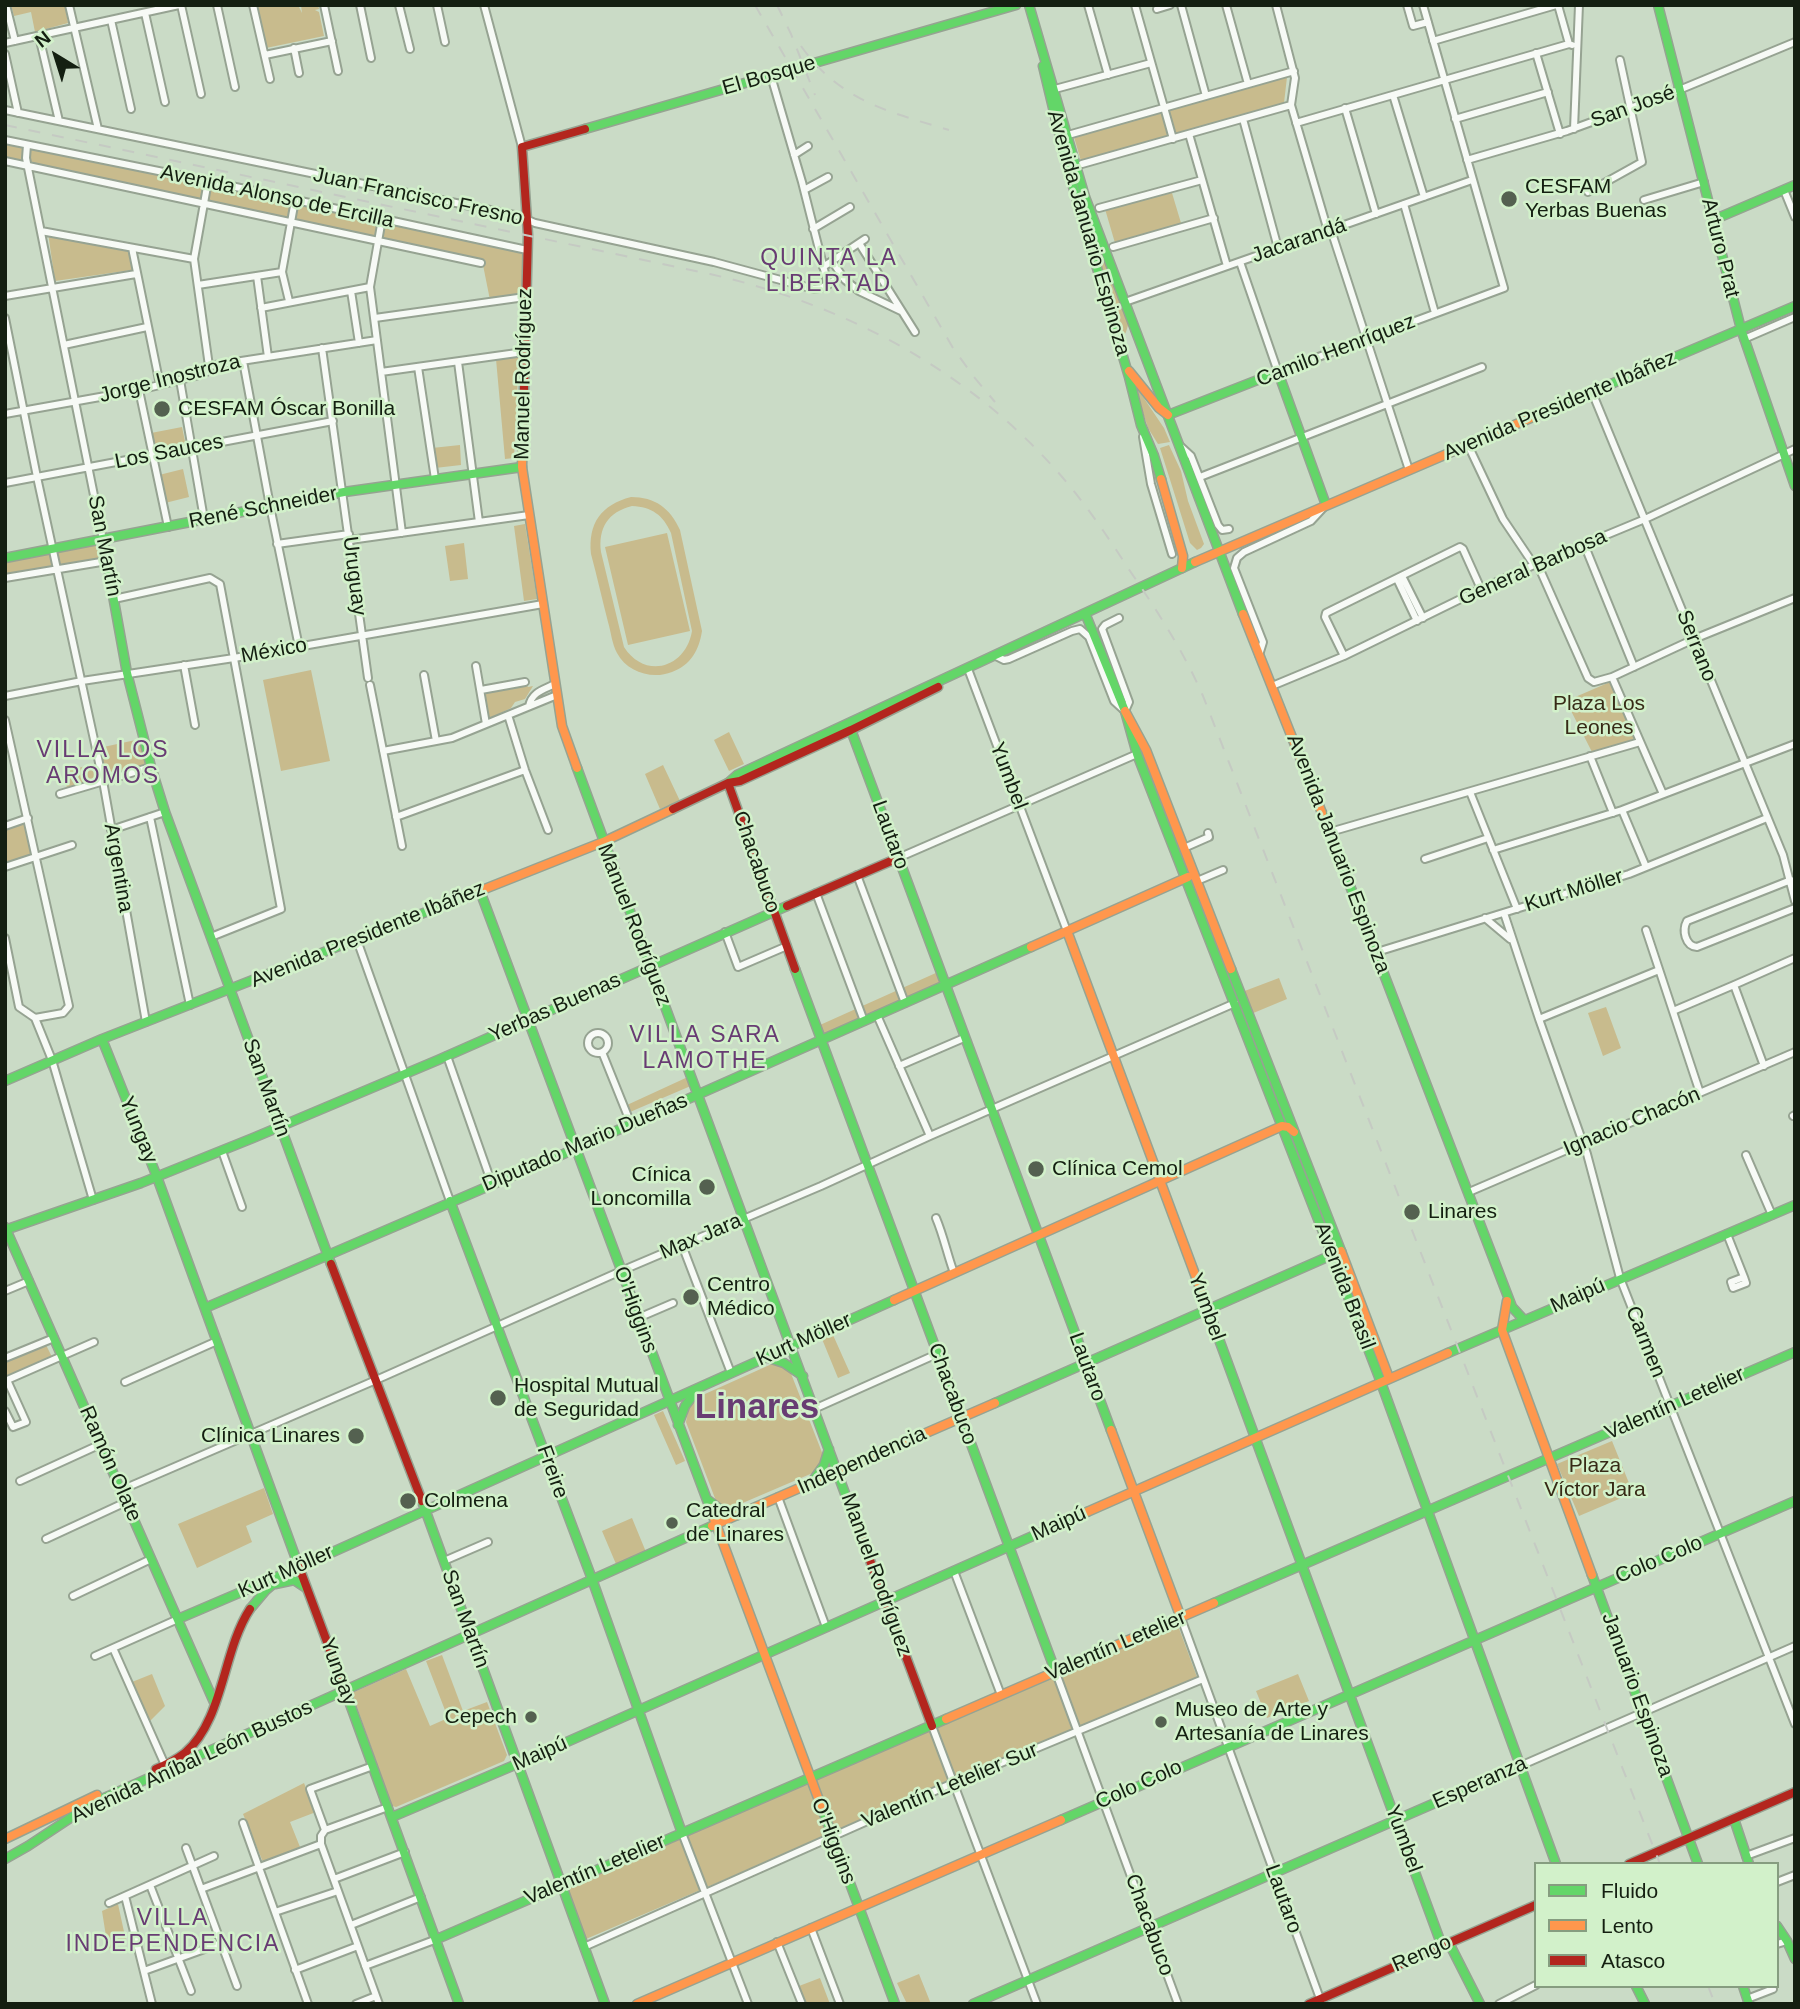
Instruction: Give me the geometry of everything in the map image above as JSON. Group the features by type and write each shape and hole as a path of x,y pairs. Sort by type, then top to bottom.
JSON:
{"main road":[{"name":"El Bosque","path":"522,147 1016,5"},
{"name":"Avenida Januario Espinoza","path":"1030,5 1085,197 1218,551 1330,832 1506,1292 1512,1307 1524,1320"},
{"name":"Arturo Prat","path":"1657,5 1741,329 1795,486"},
{"name":"Avenida Januario Espinoza","path":"1038,36 1060,141 1126,368 1158,408 1168,415"},
{"name":"Manuel Rodríguez","path":"522,147 528,220 522,467 564,734 932,1726"},
{"path":"1713,220 1795,186"},
{"name":"Avenida Presidente Ibáñez","path":"5,1081 102,1039 603,842 926,693 968,669 1218,551 1795,306"},
{"path":"1126,368 1141,425 1154,456 1180,545 1182,568"},
{"path":"1278,372 1326,505"},
{"name":"Camilo Henríquez","path":"1168,415 1278,372"},
{"name":"René Schneider","path":"5,558 344,492 522,467"},
{"name":"San Martín","path":"103,540 127,673 165,812 327,1254 426,1510 605,2004"},
{"name":"Avenida Brasil","path":"1086,613 1125,711 1138,754 1192,878 1282,1126 1336,1253 1385,1380 1427,1512 1555,1862"},
{"name":"Avenida Brasil","path":"1125,711 1146,750 1184,848 1192,878"},
{"name":"Lautaro","path":"848,727 1181,1618"},
{"name":"Chacabuco","path":"728,783 1056,1673"},
{"name":"Yerbas Buenas","path":"6,1229 157,1177 280,1127 898,858"},
{"name":"Diputado Mario Dueñas","path":"205,1308 1192,878"},
{"name":"O'Higgins","path":"480,891 895,2004"},
{"name":"Yumbel","path":"1067,931 1396,1820 1445,1944 1480,2004"},
{"name":"Avenida Brasil","path":"1239,1002 1294,1132 1336,1253"},
{"name":"Yungay","path":"102,1039 157,1177 460,2004"},
{"path":"1282,1126 1294,1132"},
{"name":"Kurt Möller","path":"178,1619 1282,1126"},
{"name":"Freire","path":"450,1201 592,1579 682,1833"},
{"name":"Maipú","path":"392,1817 1385,1380 1795,1205"},
{"name":"Ramón Olate","path":"6,1229 214,1702"},
{"name":"Independencia","path":"345,1690 1336,1253"},
{"name":"Avenida Januario Espinoza","path":"1502,1330 1507,1310 1506,1292"},
{"name":"Januario Espinoza","path":"1502,1330 1697,1862"},
{"name":"Valentín Letelier","path":"437,1939 1795,1352"},
{"path":"766,1357 784,1363 803,1376"},
{"path":"678,1425 685,1406 699,1387"},
{"path":"812,1482 824,1465 829,1449"},
{"path":"708,1500 722,1510 738,1515"},
{"name":"Colo Colo","path":"638,2004 1795,1501"},
{"name":"Avenida Aníbal León Bustos","path":"5,1839 165,1765 189,1749 206,1722 239,1627 267,1590 286,1573"},
{"path":"267,1590 281,1582 294,1580 308,1591"},
{"path":"325,1699 335,1685 338,1672"},
{"name":"Avenida Aníbal León Bustos","path":"5,1859 43,1838 93,1803 345,1690"},
{"name":"Esperanza","path":"973,2004 1520,1766"},
{"path":"1634,1862 1795,1792"},
{"path":"1734,1819 1748,1860"},
{"path":"42,1822 43,1838"},
{"name":"Rengo","path":"1309,2004 1534,1906"},
{"path":"1779,1929 1794,1955"},
{"path":"1637,1988 1645,2004"}],"street":[{"path":"6,5 15,41"},
{"path":"69,5 98,129"},
{"path":"5,43 180,5 201,94"},
{"path":"217,5 235,87"},
{"path":"253,5 270,79"},
{"path":"324,5 338,71"},
{"path":"360,5 371,58"},
{"path":"399,5 410,49"},
{"path":"437,5 446,42"},
{"name":"Manuel Rodríguez","path":"484,5 522,147"},
{"path":"1088,5 1108,75"},
{"path":"1135,5 1173,139"},
{"path":"1157,9 1170,5"},
{"path":"1181,5 1206,96"},
{"path":"1226,5 1248,84"},
{"path":"1276,5 1294,71 1291,105 1329,230 1409,470"},
{"path":"1407,5 1413,26 1428,22"},
{"path":"1423,5 1472,180"},
{"path":"1433,41 1557,5 1569,44"},
{"path":"1574,129 1579,5"},
{"path":"145,13 165,102"},
{"path":"111,20 131,109"},
{"path":"39,36 59,121"},
{"path":"265,55 332,41"},
{"name":"San José","path":"1467,160 1574,129 1679,90 1795,42"},
{"path":"1296,122 1569,44 1578,47"},
{"path":"294,48 299,73"},
{"path":"1536,53 1560,134"},
{"path":"5,54 18,113"},
{"path":"1588,192 1642,162 1620,60"},
{"path":"1055,89 1151,63"},
{"path":"1068,135 1294,71"},
{"path":"771,76 828,285 842,276"},
{"path":"1455,119 1548,92"},
{"path":"1393,95 1424,197"},
{"path":"1082,163 1291,105"},
{"path":"1346,108 1376,214"},
{"name":"Juan Francisco Fresno","path":"5,110 519,216 535,223 728,265 814,289 828,285"},
{"path":"1243,119 1278,248"},
{"path":"1189,134 1227,266"},
{"name":"Avenida Alonso de Ercilla","path":"5,140 527,250"},
{"name":"San Martín","path":"27,145 28,166 103,540"},
{"path":"794,155 808,146"},
{"name":"Avenida Alonso de Ercilla","path":"5,161 481,263"},
{"path":"804,190 828,177"},
{"path":"1099,208 1202,180"},
{"name":"Jacarandá","path":"1125,302 1472,180"},
{"name":"Camilo Henríquez","path":"1278,372 1504,288 1472,180"},
{"path":"208,181 194,259 209,366"},
{"path":"1644,201 1704,182"},
{"path":"1784,190 1795,217"},
{"path":"289,302 282,272 295,200"},
{"path":"1404,204 1435,313"},
{"path":"813,229 850,207"},
{"path":"1113,247 1214,218"},
{"path":"382,219 370,287 402,533"},
{"path":"41,231 194,259"},
{"path":"822,267 862,241 915,332"},
{"path":"132,248 160,385"},
{"path":"832,261 845,280 859,291 903,312"},
{"path":"1240,262 1278,372"},
{"path":"198,285 282,272"},
{"path":"5,296 136,274"},
{"path":"257,276 268,357"},
{"path":"261,308 370,287"},
{"path":"351,290 359,343"},
{"path":"375,318 525,297"},
{"name":"Argentina","path":"5,317 103,782 146,1022"},
{"path":"1744,339 1795,317"},
{"path":"64,345 147,327"},
{"name":"Jorge Inostroza","path":"5,414 139,390 203,374 209,366 377,340"},
{"name":"Uruguay","path":"322,348 369,682 402,846"},
{"path":"381,372 524,352"},
{"path":"243,360 299,647"},
{"path":"458,362 479,522"},
{"path":"418,367 435,479"},
{"path":"1200,477 1482,368"},
{"path":"180,380 204,519"},
{"path":"139,390 168,527"},
{"name":"Serrano","path":"1592,392 1783,855 1795,901"},
{"name":"Los Sauces","path":"5,483 333,421"},
{"path":"1141,425 1151,484 1172,554"},
{"path":"1179,444 1191,456 1218,525 1222,530 1229,529"},
{"path":"1468,445 1503,519 1536,564 1591,681 1598,682 1612,677 1694,639 1795,598"},
{"name":"General Barbosa","path":"1272,686 1344,656 1481,589 1645,519 1795,449"},
{"name":"Avenida Presidente Ibáñez","path":"1259,655 1263,642 1234,568 1237,558 1244,552 1311,521 1326,505"},
{"path":"277,544 402,533 529,515"},
{"path":"1584,544 1634,667"},
{"path":"1344,656 1325,615 1460,547 1481,589"},
{"path":"5,578 107,561"},
{"path":"114,598 210,578 220,584 281,909 211,937"},
{"path":"1399,578 1420,619"},
{"name":"México","path":"5,696 127,673 234,658 543,604"},
{"path":"996,656 1007,660 1080,629 1089,637 1114,701 1125,711 1129,702 1102,629 1119,618"},
{"path":"184,665 195,725"},
{"path":"476,666 486,724"},
{"name":"Yumbel","path":"968,669 1067,931"},
{"path":"424,675 436,741"},
{"path":"1612,677 1663,794"},
{"path":"481,690 525,682"},
{"path":"529,706 530,699 536,693 555,684"},
{"path":"383,751 452,738 557,695"},
{"path":"508,715 548,830"},
{"path":"5,720 69,1006 63,1013 35,1018"},
{"path":"1330,832 1640,742"},
{"path":"1493,850 1622,810 1795,744"},
{"name":"Yerbas Buenas","path":"898,858 1138,754"},
{"path":"1590,756 1613,813"},
{"path":"60,794 151,767"},
{"path":"396,817 525,770"},
{"path":"1470,792 1517,909"},
{"path":"1622,810 1646,867"},
{"path":"111,830 165,812"},
{"path":"150,817 190,1005"},
{"path":"5,825 28,818"},
{"name":"Kurt Möller","path":"1377,953 1612,880 1767,818"},
{"path":"1184,848 1209,837 1208,833"},
{"path":"1425,859 1488,838"},
{"path":"5,867 72,845"},
{"path":"1192,878 1223,870"},
{"path":"857,875 905,1003"},
{"path":"1791,880 1687,922 1684,931 1689,944 1697,947 1795,908"},
{"path":"816,893 864,1021"},
{"name":"Carmen","path":"1504,913 1583,1143 1620,1278 1795,1724"},
{"path":"1485,918 1514,943"},
{"path":"1646,930 1700,1093"},
{"path":"725,932 738,967 787,946"},
{"path":"5,938 9,974 19,1007 35,1018 52,1060 93,1200"},
{"name":"Freire","path":"357,940 450,1201"},
{"path":"1672,1010 1795,958"},
{"path":"1539,1019 1659,970"},
{"path":"1734,985 1764,1066"},
{"name":"Max Jara","path":"121,1490 1239,1002"},
{"path":"877,1015 930,1136"},
{"path":"899,1066 964,1038"},
{"path":"602,1052 631,1124"},
{"name":"Ignacio Chacón","path":"1469,1192 1795,1052"},
{"path":"447,1056 492,1184"},
{"path":"222,1151 242,1207"},
{"path":"1746,1154 1772,1215"},
{"path":"936,1218 946,1241 945,1248 954,1273"},
{"path":"1727,1234 1744,1277"},
{"path":"682,1245 731,1373"},
{"path":"5,1292 29,1281"},
{"path":"638,1318 673,1303"},
{"path":"5,1359 54,1338"},
{"path":"125,1382 217,1341"},
{"path":"5,1410 13,1427 26,1422 6,1380 94,1342"},
{"path":"814,1409 937,1354"},
{"path":"20,1481 101,1444"},
{"path":"778,1497 826,1627"},
{"path":"46,1539 126,1502"},
{"path":"444,1561 488,1542"},
{"path":"73,1596 151,1559"},
{"path":"954,1571 1001,1695"},
{"name":"Lautaro","path":"1181,1618 1321,2001"},
{"name":"Kurt Möller","path":"95,1656 178,1619"},
{"name":"Esperanza","path":"1520,1766 1795,1646"},
{"path":"113,1648 165,1765"},
{"name":"Chacabuco","path":"1056,1673 1178,2004"},
{"name":"Valentín Letelier Sur","path":"584,1947 953,1783 1203,1679"},
{"name":"Manuel Rodríguez","path":"932,1726 1037,2004"},
{"path":"325,1830 310,1789 373,1766"},
{"path":"356,2004 378,2000 321,1844 321,1836 325,1830 388,1807"},
{"path":"243,1823 308,2004"},
{"name":"Freire","path":"682,1833 748,2004"},
{"path":"1748,1860 1795,1838"},
{"path":"201,1889 321,1844"},
{"path":"186,1848 237,1986"},
{"path":"334,1879 405,1852"},
{"path":"109,1903 214,1856"},
{"path":"150,1885 191,1991"},
{"path":"275,1912 338,1891"},
{"path":"125,1896 152,2004"},
{"path":"351,1925 421,1897"},
{"path":"811,1928 840,2004"},
{"path":"366,1966 437,1939"},
{"path":"1779,1943 1787,1941"},
{"path":"777,1942 802,2004"},
{"path":"144,1971 221,1944"},
{"path":"295,1969 358,1946"},
{"path":"1499,2004 1534,1987"},
{"path":"1748,2001 1773,1989"}],"green space":[{"path":"11,5 65,5 68,23 35,32 31,12 14,16"},
{"path":"255,5 298,5 302,13 301,5 318,5 319,9 315,10 319,12 324,36 266,48"},
{"path":"1287,77 1284,103 1081,161 1074,137"},
{"path":"5,142 206,183 522,253 523,295 490,300 482,260 5,158"},
{"path":"1172,193 1181,223 1115,243 1105,209"},
{"path":"1083,210 1089,217 1129,322 1122,339"},
{"path":"48,233 128,250 132,270 55,281"},
{"path":"519,355 514,458 505,459 496,359"},
{"path":"1133,382 1164,428 1170,442 1158,444 1148,428"},
{"path":"182,427 186,446 155,453 151,433"},
{"path":"460,445 461,465 435,468 432,448"},
{"path":"1169,445 1181,471 1188,501 1204,544 1197,550 1190,543 1160,448"},
{"path":"183,469 189,497 165,503 159,475"},
{"path":"640,498 661,505 680,530 702,631 699,644 689,661 672,672 656,675 641,673 621,660 613,642 591,554 591,543 594,524 604,510 621,500","holes":["632,506 656,513 671,533 692,631 682,654 664,665 643,664 624,647 601,552 601,536 606,522 617,512"]},
{"path":"525,524 537,599 524,601 514,526"},
{"path":"667,533 690,631 628,645 605,547"},
{"path":"99,543 103,559 5,574 5,561"},
{"path":"464,543 468,579 450,581 445,546"},
{"path":"311,670 330,761 281,771 263,680"},
{"name":"Plaza Los Leones","path":"1610,682 1634,739 1592,752 1566,701"},
{"path":"533,686 525,699 515,702 511,708 489,719 484,693"},
{"path":"729,732 744,764 729,771 714,740"},
{"path":"140,739 147,766 67,788 63,772 102,762 99,748"},
{"path":"663,765 680,801 660,809 645,774"},
{"path":"25,824 31,856 5,865 5,830"},
{"path":"938,972 942,984 823,1037 820,1025"},
{"path":"1279,978 1287,999 1251,1014 1242,992"},
{"path":"1606,1007 1621,1048 1603,1056 1588,1013"},
{"path":"690,1076 693,1085 630,1112 627,1105"},
{"path":"833,1335 850,1373 838,1378 822,1339"},
{"path":"45,1343 53,1359 5,1378 5,1360"},
{"path":"774,1363 790,1371 823,1455 815,1472 731,1508 723,1506 716,1501 686,1422 689,1406 696,1398"},
{"path":"663,1411 685,1461 676,1465 654,1415"},
{"name":"Plaza Víctor Jara","path":"1612,1441 1633,1493 1579,1516 1557,1464"},
{"path":"264,1488 273,1514 246,1526 252,1542 197,1568 178,1524"},
{"path":"632,1518 646,1552 616,1564 602,1531"},
{"path":"1177,1623 1197,1677 586,1939 568,1888"},
{"path":"442,1655 463,1711 487,1702 507,1755 504,1761 396,1807 392,1806 352,1693 406,1669 430,1726 448,1718 426,1661"},
{"path":"152,1674 165,1706 150,1721 132,1682"},
{"path":"1298,1674 1309,1701 1267,1718 1256,1691"},
{"path":"304,1783 316,1812 290,1822 300,1847 263,1862 243,1814"},
{"path":"118,1904 126,1941 108,1949 102,1911"},
{"path":"919,1974 931,2004 907,2004 897,1983"},
{"path":"820,1978 830,2004 806,2004 799,1986"}],"railway":[{"path":"755,5 953,348 995,402"},
{"path":"777,5 815,95"},
{"path":"801,46 816,65 849,92 886,110 949,130"},
{"path":"5,125 710,274 759,287 853,322 941,371 982,401 1056,470 1076,493 1149,599 1178,646 1203,696 1659,1862"},
{"path":"1709,1988 1715,2004"}],"traffic: fast":[{"path":"585,129 1016,5"},
{"path":"1029,5 1085,197 1243,614"},
{"path":"1533,417 1741,329 1658,5"},
{"path":"1043,66 1067,166 1141,425 1161,479"},
{"path":"1713,220 1795,185"},
{"path":"1795,306 1741,329 1795,486"},
{"path":"1168,415 1278,372 1326,505"},
{"path":"5,558 344,492 522,467"},
{"path":"103,540 127,673 165,812 331,1264"},
{"path":"728,783 737,775 1195,562"},
{"path":"1085,613 1125,711 1137,754 1332,1255"},
{"path":"851,730 1111,1430"},
{"path":"577,768 850,1507"},
{"path":"1322,813 1512,1307 1524,1320"},
{"path":"480,891 710,1508"},
{"path":"5,1081 102,1039 472,894"},
{"path":"5,1230 141,1183 253,1138 438,1060 787,906"},
{"path":"205,1308 575,1149 1031,947"},
{"path":"795,969 1056,1673"},
{"path":"995,1403 1341,1251 1231,969"},
{"path":"102,1039 157,1177 299,1567"},
{"path":"450,1201 592,1579 682,1833"},
{"path":"1448,1353 1795,1205"},
{"path":"5,1227 214,1702"},
{"path":"1332,1255 1555,1862"},
{"path":"250,1609 266,1590 286,1573 894,1300"},
{"path":"1206,1304 1442,1946"},
{"path":"1214,1603 1795,1352"},
{"path":"766,1357 784,1363 803,1376"},
{"path":"678,1425 685,1406 697,1390"},
{"path":"812,1482 824,1465 829,1449"},
{"path":"708,1500 721,1510 738,1515"},
{"path":"422,1501 605,2004"},
{"path":"1061,1820 1795,1501"},
{"path":"392,1817 1087,1512"},
{"path":"5,1859 93,1803 712,1526"},
{"path":"178,1619 281,1575"},
{"path":"1592,1575 1697,1862"},
{"path":"275,1584 294,1580 306,1588"},
{"path":"345,1690 459,2004"},
{"path":"437,1939 946,1719"},
{"path":"973,2004 1520,1766"},
{"path":"823,1811 895,2004"},
{"path":"1734,1819 1748,1862"},
{"path":"1779,1929 1795,1959"},
{"path":"1449,1943 1480,2004"},
{"path":"1637,1988 1645,2004"},
{"path":"1744,1988 1749,2004"}],"traffic: slow":[{"path":"1129,371 1168,415"},
{"path":"1195,562 1533,417"},
{"path":"523,426 522,467 562,726 577,768"},
{"path":"1161,479 1183,556 1182,568"},
{"path":"1243,614 1322,813"},
{"path":"1125,711 1146,750 1231,969"},
{"path":"472,894 603,842 673,809"},
{"path":"1031,947 1188,877"},
{"path":"1067,931 1206,1304"},
{"path":"894,1300 1282,1126 1294,1132"},
{"path":"1341,1251 1389,1378"},
{"path":"1507,1301 1502,1330 1592,1575"},
{"path":"1087,1512 1448,1353"},
{"path":"712,1526 995,1403"},
{"path":"1111,1430 1181,1618"},
{"path":"710,1508 823,1811"},
{"path":"946,1719 1214,1603"},
{"path":"5,1839 97,1795"},
{"path":"637,2004 1061,1820"}],"traffic: jam":[{"path":"523,426 528,235 522,147 585,129"},
{"path":"673,809 851,730 938,687"},
{"path":"728,783 795,969"},
{"path":"787,906 898,858"},
{"path":"331,1264 422,1501"},
{"path":"850,1507 932,1726"},
{"path":"299,1567 345,1690"},
{"path":"156,1769 185,1753 208,1722 241,1626 250,1609"},
{"path":"1634,1862 1795,1792"},
{"path":"1309,2004 1534,1906"}],"place":[{"name":"CESFAM Yerbas Buenas","path":"1509,199"},
{"name":"CESFAM Óscar Bonilla","path":"162,409"},
{"name":"Clínica Cemol","path":"1036,1169"},
{"name":"Cínica Loncomilla","path":"707,1187"},
{"name":"Linares","path":"1412,1212"},
{"name":"Centro Médico","path":"691,1297"},
{"name":"Hospital Mutual de Seguridad","path":"498,1398"},
{"name":"Clínica Linares","path":"356,1436"},
{"name":"Colmena","path":"408,1501"},
{"name":"Catedral de Linares","path":"672,1523"},
{"name":"Cepech","path":"531,1717"},
{"name":"Museo de Arte y Artesanía de Linares","path":"1161,1722"}],"district":[{"name":"QUINTA LA LIBERTAD","path":"829,272"},
{"name":"VILLA LOS AROMOS","path":"103,764"},
{"name":"VILLA SARA LAMOTHE","path":"705,1049"},
{"name":"Linares","path":"757,1408"},
{"name":"VILLA INDEPENDENCIA","path":"173,1932"}]}
